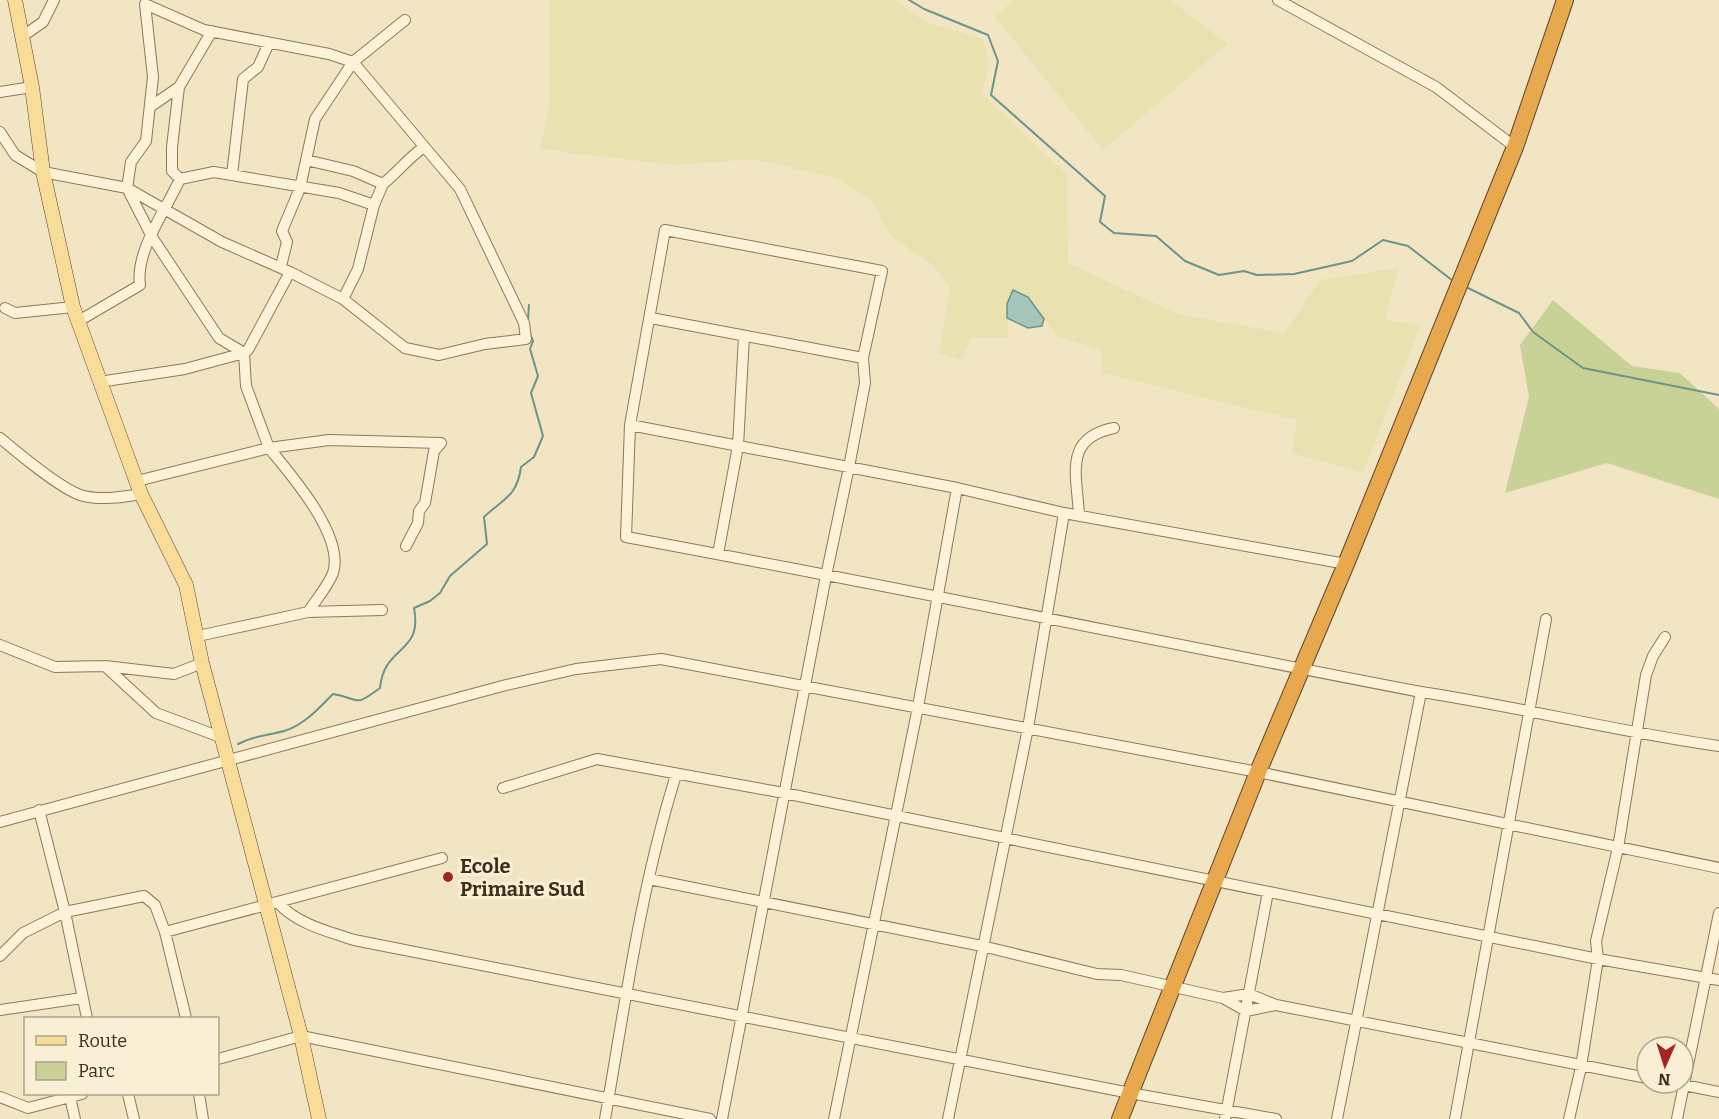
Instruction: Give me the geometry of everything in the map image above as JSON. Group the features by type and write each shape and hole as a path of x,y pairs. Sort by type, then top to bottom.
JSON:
{"highway":[{"path":"1120,1119 1258,772 1346,564 1515,147 1565,0"}],"main road":[{"path":"15,0 32,87 43,172 77,322 139,487 186,585 202,663 272,903 319,1119"}],"street":[{"path":"23,36 43,22 54,0"},
{"path":"1278,0 1436,87 1515,147"},
{"path":"0,132 15,155 43,172 128,188 222,242 286,269 343,299 405,348 439,355 484,344 526,339 524,323 460,189 353,62 329,54 212,31 140,2"},
{"path":"140,2 153,77 146,141 130,162 128,188 152,237 219,338 244,353"},
{"path":"99,382 185,369 248,350 286,269 286,242 282,231 300,188 315,119 353,62 405,20"},
{"path":"180,178 172,171 172,147 179,87 212,31"},
{"path":"232,175 243,79 258,67 269,43"},
{"path":"0,92 32,87"},
{"path":"150,107 179,87"},
{"path":"343,299 358,268 374,205 383,184 395,174 406,159 424,147"},
{"path":"306,160 353,171 383,184"},
{"path":"180,178 214,172 339,193 374,205"},
{"path":"77,322 140,285 138,273 141,257 180,178"},
{"path":"722,1119 826,576 865,383 863,358 882,272 665,230 630,425 626,537 826,576 1048,617 1420,692 1481,701 1636,734 1719,746"},
{"path":"2,308 15,313 73,307"},
{"path":"651,318 863,358"},
{"path":"718,554 738,446 744,336"},
{"path":"244,353 246,386 269,448 304,492 334,546 333,572 308,612"},
{"path":"630,425 957,488 1064,513 1346,564"},
{"path":"1079,515 1076,464 1079,448 1092,435 1114,428"},
{"path":"0,438 32,465 81,495 118,498 139,487 269,448 329,440 441,443 434,451 425,503 419,511 418,523 406,546"},
{"path":"834,1119 894,816 918,708 957,488"},
{"path":"948,1119 1028,728 1064,513"},
{"path":"198,636 308,612 382,610"},
{"path":"1455,1119 1546,619"},
{"path":"1569,1119 1581,1067 1598,959 1596,941 1618,848 1646,675 1653,656 1665,638"},
{"path":"0,645 55,667 105,666 174,674 202,663"},
{"path":"0,822 400,713 576,669 661,659 1258,772 1719,868"},
{"path":"105,666 156,713 223,738"},
{"path":"1337,1119 1420,692"},
{"path":"503,788 597,759 784,793 1216,882 1377,912 1598,959 1719,980"},
{"path":"605,1119 649,879 660,826 676,775"},
{"path":"39,810 65,912 87,1017"},
{"path":"165,932 442,858"},
{"path":"649,879 982,946 1097,974 1121,975 1223,998 1246,1011 1276,1005"},
{"path":"1226,1114 1268,892"},
{"path":"0,956 23,933 65,912 144,896 155,905 165,932 186,1017"},
{"path":"272,903 290,915 316,927 354,940 626,995 960,1058 1226,1114 1276,1119"},
{"path":"1691,1035 1719,913"},
{"path":"1223,998 1249,994 1276,1005 1635,1076"},
{"path":"0,1010 82,998"},
{"path":"219,1059 301,1036 710,1119"},
{"path":"1695,1087 1719,1092"},
{"path":"0,1097 28,1108 78,1095"},
{"path":"128,1095 134,1119"},
{"path":"199,1095 203,1119"},
{"path":"1677,1119 1678,1095"},
{"path":"70,1097 75,1119"},
{"path":"23,1119 28,1108"}],"shaded area":[{"path":"550,0 896,0 923,21 983,39 989,62 982,94 1067,174 1068,263 1180,315 1285,333 1320,280 1399,268 1385,319 1420,326 1363,473 1292,453 1297,420 1103,373 1101,350 1057,336 1028,297 1014,290 1007,304 1008,337 970,338 962,360 939,353 950,288 933,265 892,237 871,199 835,178 755,159 673,165 540,149 550,103"},
{"path":"1015,0 1170,0 1228,44 1103,150 994,16"}],"green space":[{"path":"1553,300 1632,366 1680,373 1719,409 1719,499 1607,463 1505,493 1529,397 1520,345"}],"water":[{"path":"1013,290 1028,297 1044,319 1042,326 1028,328 1007,318 1007,304"}],"waterway":[{"path":"909,0 924,9 988,35 998,61 991,95 1105,196 1100,222 1114,233 1156,236 1185,261 1219,275 1244,271 1257,275 1294,274 1352,261 1383,240 1408,246 1453,281"},
{"path":"1466,287 1519,313 1533,332 1583,368 1719,395"},
{"path":"528,320 529,305"},
{"path":"238,744 255,737 291,729 310,716 333,694 361,700 380,688 388,664 413,634 414,608 430,601 440,593 450,576 487,544 484,517 513,491 521,467 534,457 543,436 531,393 538,376 530,349 533,341 530,334"}],"place":[{"name":"Ecole Primaire Sud","path":"448,877"}]}
